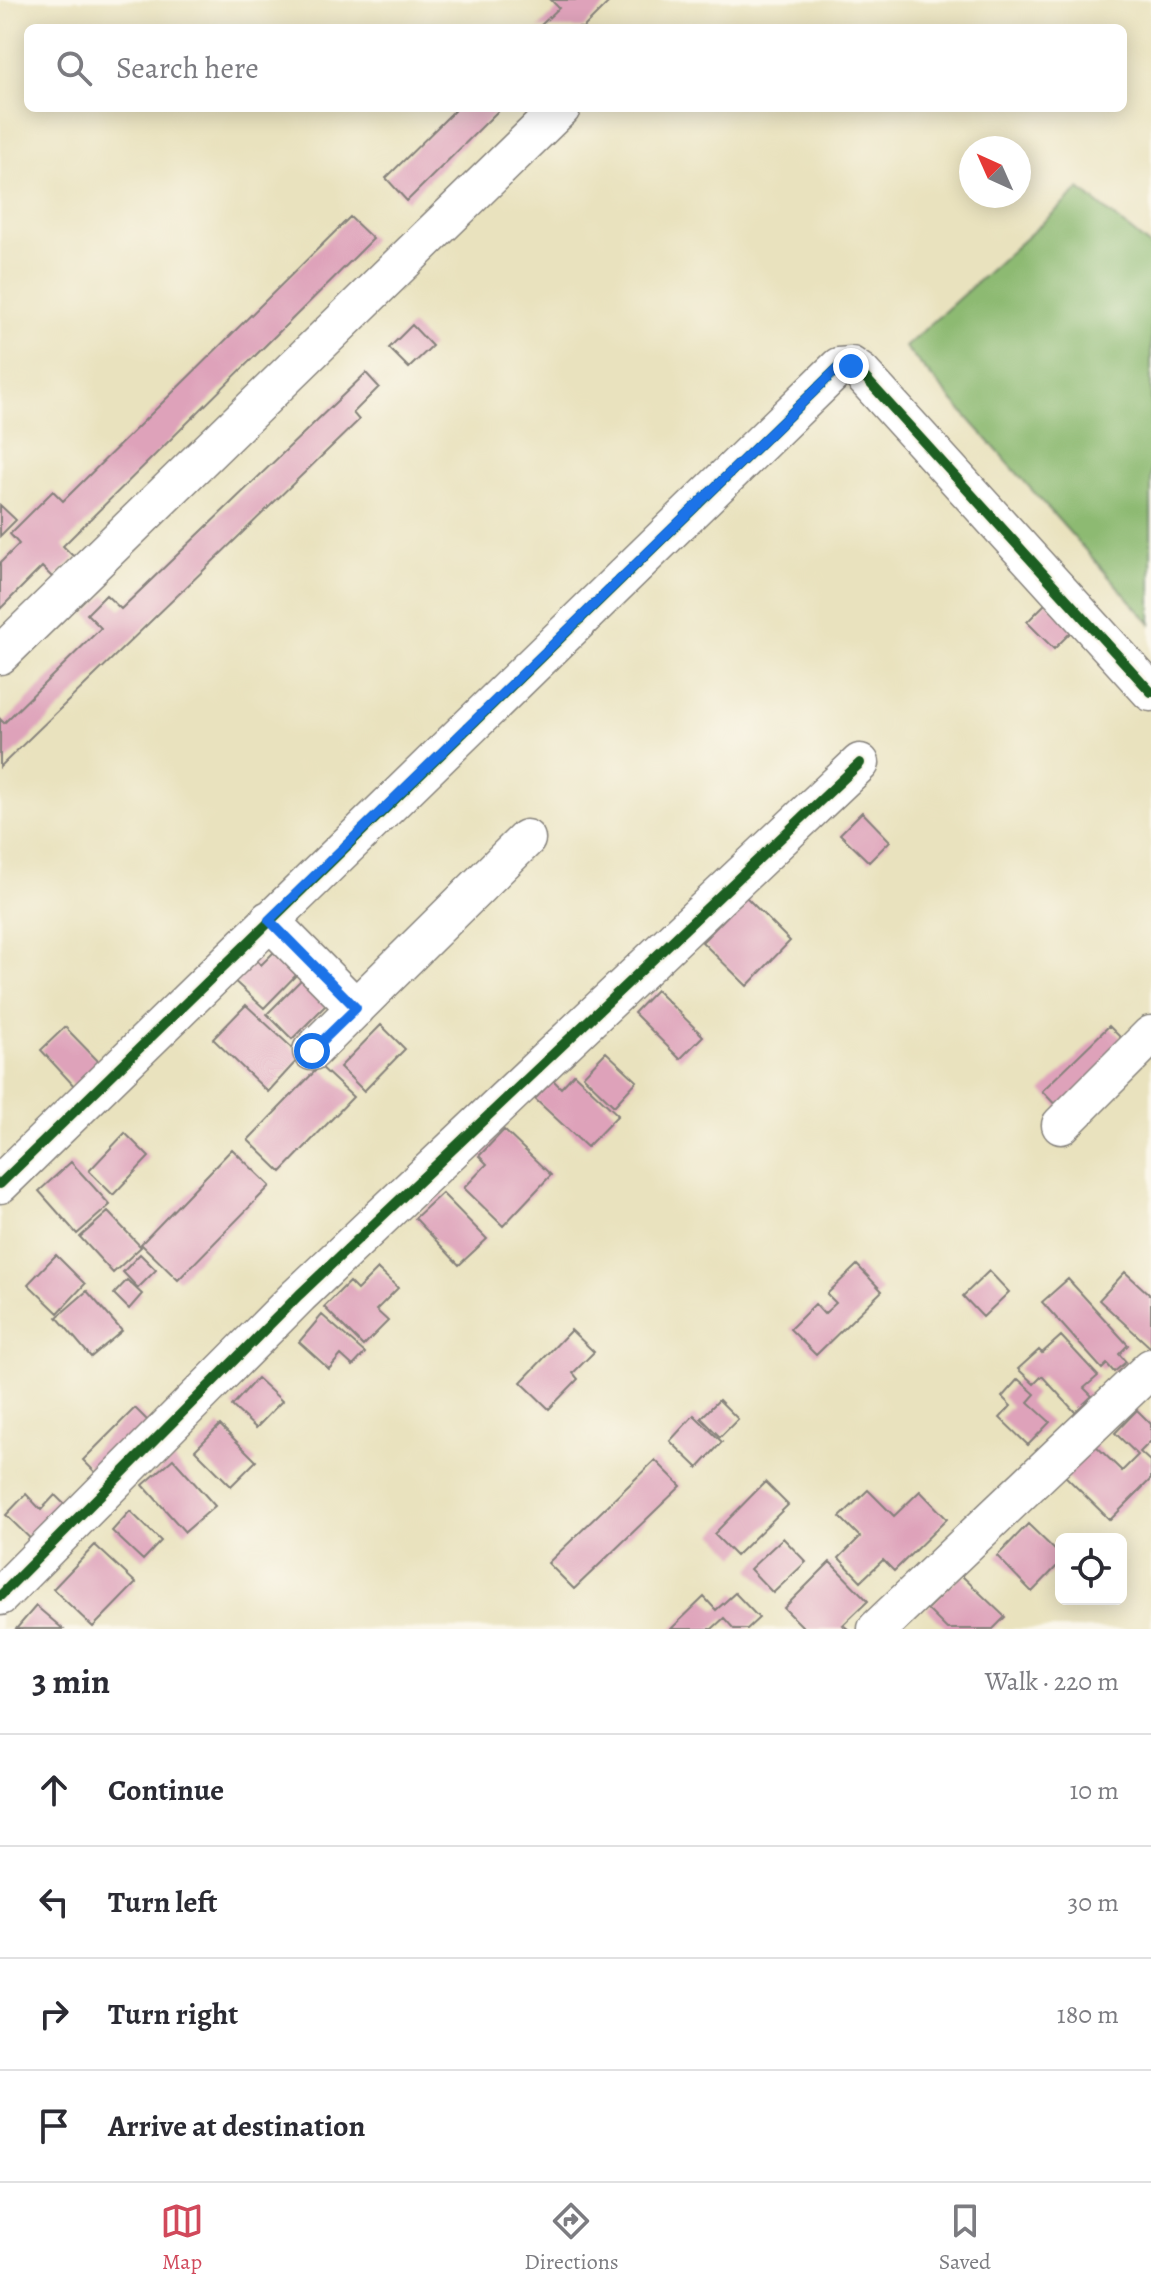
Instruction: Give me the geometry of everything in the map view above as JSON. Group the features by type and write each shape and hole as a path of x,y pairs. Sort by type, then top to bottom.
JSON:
{"street":[{"path":"0,655 557,112"},
{"path":"0,1184 839,367 851,366 861,373 1151,692"},
{"path":"0,1596 299,1295 860,763"},
{"path":"312,1051 526,839"},
{"path":"269,920 356,1008"},
{"path":"1061,1125 1151,1035"},
{"path":"877,1629 1151,1368"}],"green space":[{"path":"1080,189 1151,247 1151,624 905,347"}],"building":[{"path":"551,0 605,0 608,3 587,24 542,24 559,8"},
{"path":"453,112 497,112 407,201 386,178"},
{"path":"350,217 373,239 63,546 75,558 54,579 42,567 0,609 0,563 19,544 10,534 53,491 63,501"},
{"path":"412,325 432,346 409,368 389,348"},
{"path":"366,373 379,387 353,413 359,420 0,767 0,719 4,723 101,628 87,614 106,595 121,609"},
{"path":"0,505 16,520 0,536"},
{"path":"1047,602 1074,629 1054,649 1027,622"},
{"path":"862,812 890,841 869,862 840,834"},
{"path":"746,897 790,941 747,986 702,942"},
{"path":"281,945 304,967 264,1008 231,978 253,956 261,965"},
{"path":"308,973 333,998 292,1039 267,1014"},
{"path":"656,990 703,1036 680,1059 634,1013"},
{"path":"246,1005 301,1056 268,1092 213,1039"},
{"path":"381,1025 405,1049 364,1091 340,1067"},
{"path":"1109,1026 1132,1049 1064,1114 1042,1091"},
{"path":"65,1027 101,1064 76,1088 41,1050"},
{"path":"606,1052 637,1081 614,1106 583,1076"},
{"path":"320,1066 353,1097 281,1172 248,1140"},
{"path":"574,1074 618,1115 587,1147 535,1099 553,1080 561,1088"},
{"path":"504,1130 551,1175 503,1226 464,1188 487,1164 479,1156"},
{"path":"125,1133 149,1157 113,1195 89,1171"},
{"path":"232,1149 270,1186 178,1280 141,1244"},
{"path":"71,1162 110,1205 77,1234 39,1191"},
{"path":"442,1193 487,1239 459,1265 415,1218"},
{"path":"108,1212 141,1247 113,1273 80,1237"},
{"path":"140,1254 156,1270 138,1288 123,1272"},
{"path":"56,1255 85,1284 58,1313 28,1284"},
{"path":"857,1265 882,1291 816,1355 790,1329 815,1304 824,1314 836,1303 827,1294"},
{"path":"378,1269 398,1288 376,1310 388,1321 363,1346 324,1307 349,1282 357,1290"},
{"path":"989,1271 1009,1292 983,1317 963,1296"},
{"path":"1125,1272 1151,1296 1151,1348 1099,1300"},
{"path":"1068,1279 1128,1345 1119,1354 1126,1362 1114,1372 1107,1364 1102,1369 1042,1302"},
{"path":"127,1280 142,1294 129,1309 114,1294"},
{"path":"87,1291 122,1331 91,1357 57,1317"},
{"path":"322,1315 365,1353 353,1366 341,1355 329,1369 299,1342"},
{"path":"571,1330 594,1352 573,1373 578,1379 549,1409 521,1382"},
{"path":"1061,1336 1098,1376 1084,1388 1092,1396 1075,1412 1042,1376 1034,1384 1018,1369"},
{"path":"257,1378 282,1401 256,1428 232,1406"},
{"path":"1018,1379 1035,1394 1028,1402 1050,1422 1028,1445 1000,1418 1011,1406 1002,1397"},
{"path":"719,1400 738,1419 720,1437 701,1418"},
{"path":"135,1408 156,1429 104,1481 83,1460"},
{"path":"1137,1410 1151,1424 1151,1441 1140,1452 1151,1462 1151,1479 1110,1520 1062,1473 1092,1442 1122,1471 1138,1455 1115,1433"},
{"path":"694,1415 722,1442 698,1468 670,1441"},
{"path":"220,1425 256,1461 231,1486 195,1450"},
{"path":"173,1459 215,1506 185,1532 143,1485"},
{"path":"655,1460 681,1486 574,1589 548,1563"},
{"path":"765,1482 788,1505 736,1556 714,1534"},
{"path":"868,1490 894,1516 920,1491 947,1519 894,1571 883,1560 861,1581 839,1558 860,1537 840,1517"},
{"path":"26,1494 41,1510 55,1495 74,1514 40,1548 6,1515"},
{"path":"130,1511 161,1541 143,1560 112,1531"},
{"path":"1028,1524 1055,1550 1055,1568 1032,1592 997,1556"},
{"path":"783,1538 806,1562 773,1593 750,1569"},
{"path":"95,1545 136,1583 93,1627 53,1589"},
{"path":"830,1562 868,1601 843,1625 848,1629 805,1629 784,1608"},
{"path":"961,1575 1005,1617 993,1629 947,1629 927,1609"},
{"path":"735,1593 759,1618 747,1629 734,1629 724,1618 712,1629 671,1629 704,1597 716,1610"},
{"path":"36,1606 63,1629 16,1629"}],"cycle path":[{"path":"0,1184 839,367 851,366 861,373 1151,692"},
{"path":"0,1596 299,1295 860,763"}],"route":[{"path":"312,1051 356,1008 269,920 839,367 851,366"}]}
